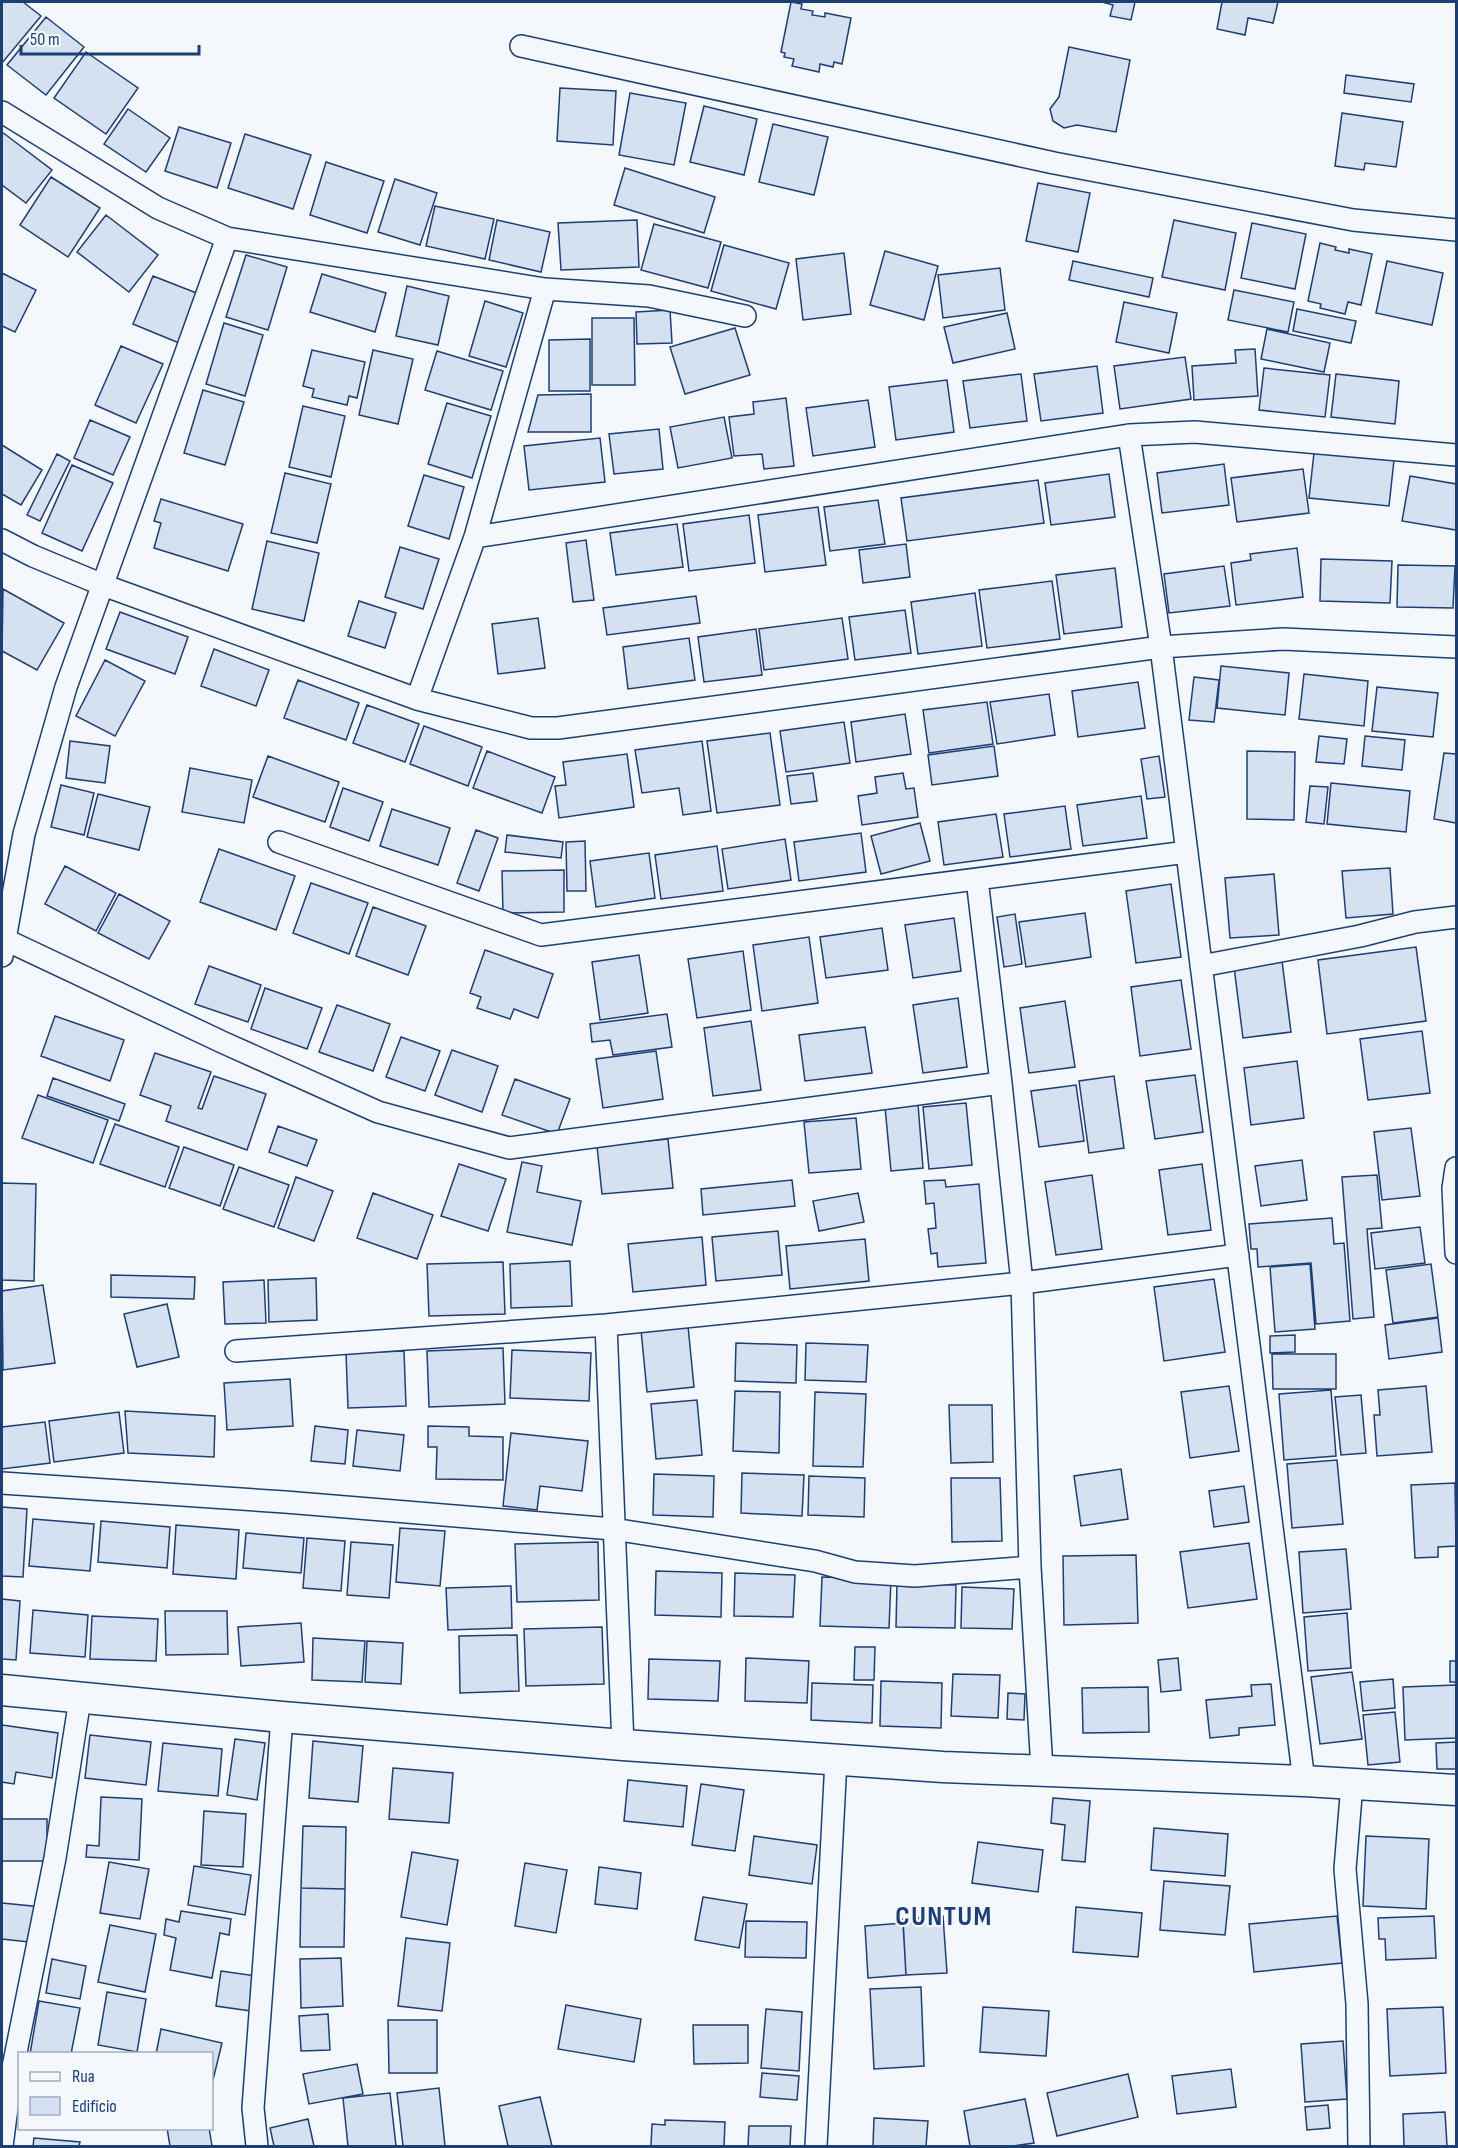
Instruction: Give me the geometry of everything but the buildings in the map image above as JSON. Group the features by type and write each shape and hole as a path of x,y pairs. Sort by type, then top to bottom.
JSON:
{"main road":[{"path":"2,1690 282,1718 836,1760 1456,1790"}],"street":[{"path":"521,46 1054,163 1353,220 1456,230"},
{"path":"2,112 158,208 227,238 545,289 649,296 745,316"},
{"path":"227,238 66,687 24,834 3,947 378,1112 508,1148 1001,1083"},
{"path":"417,699 475,537 545,289"},
{"path":"475,537 1129,435 1195,432 1456,455"},
{"path":"1129,435 1161,647 1304,1781"},
{"path":"2,540 33,556 103,585 417,699 531,728 558,728 1161,647 1283,639 1456,647"},
{"path":"279,842 541,935 1187,852"},
{"path":"976,879 1022,1283 1030,1567 1042,1770"},
{"path":"1201,966 1360,936 1415,922 1456,917"},
{"path":"1456,1168 1453,1188 1456,1253"},
{"path":"236,1351 606,1325 1022,1283 1238,1256"},
{"path":"606,1325 623,1745"},
{"path":"2,1482 614,1528 815,1561 855,1572 915,1576 1030,1567"},
{"path":"2,2146 11,2077 55,1858 80,1699"},
{"path":"256,2146 253,2108 282,1718"},
{"path":"816,2146 836,1760"},
{"path":"1352,1784 1345,1869 1357,2004 1359,2146"}],"district":[{"name":"CUNTUM","path":"944,1916"}]}
